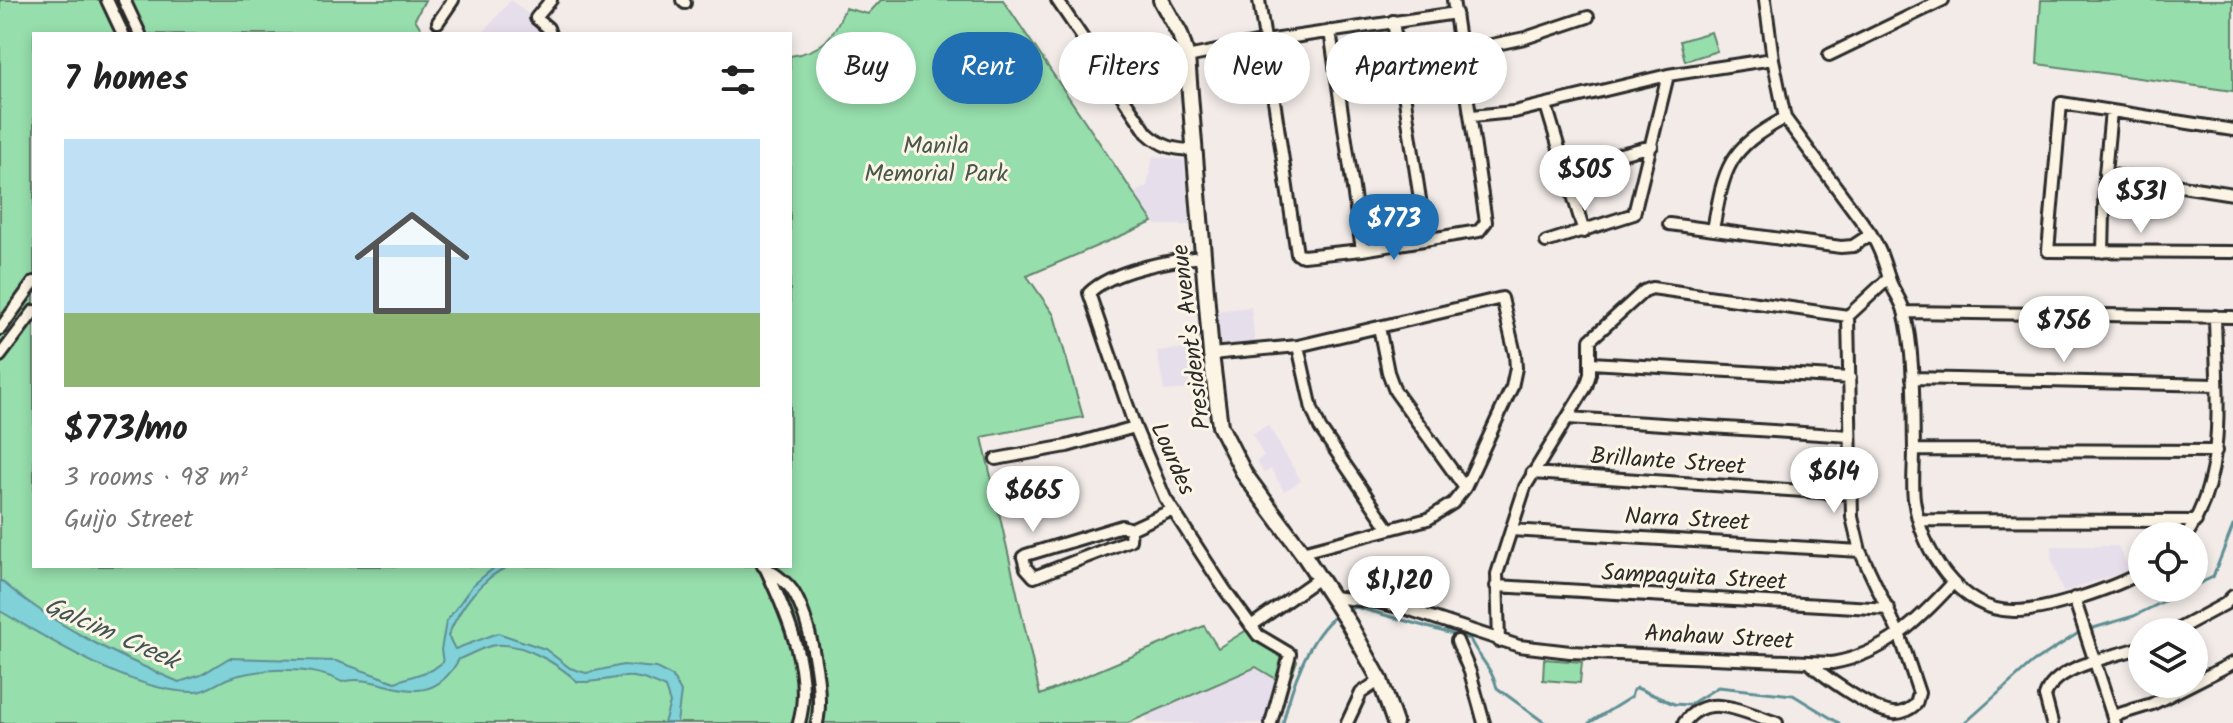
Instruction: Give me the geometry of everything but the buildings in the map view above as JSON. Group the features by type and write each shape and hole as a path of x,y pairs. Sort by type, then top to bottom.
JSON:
{"street":[{"path":"107,0 122,32"},
{"path":"124,0 139,32"},
{"path":"438,22 453,0"},
{"path":"549,32 536,18 551,0"},
{"path":"1057,0 1147,133 1160,144 1177,150 1196,150"},
{"name":"President's Avenue","path":"1161,0 1179,32"},
{"path":"1259,0 1264,32"},
{"path":"1453,0 1460,32"},
{"path":"1765,0 1785,118 1871,234 1881,251 1904,312 1912,378 1914,499 1936,561 1953,583 1983,603 2015,611 2074,598 2128,578"},
{"path":"1829,55 1943,0"},
{"path":"1310,34 1456,13"},
{"path":"1507,42 1588,17"},
{"path":"1393,21 1426,239"},
{"path":"1330,31 1362,250"},
{"path":"1472,116 1514,112 1668,75 1773,59"},
{"name":"President's Avenue","path":"1188,67 1211,354 1220,426 1245,475 1302,552 1349,624 1380,680 1395,723"},
{"path":"1546,242 1634,214 1668,75"},
{"path":"2233,130 2061,103 2048,251 2233,252"},
{"path":"1275,104 1297,254 1362,250 1479,231 1484,227 1486,222 1470,104"},
{"path":"1546,105 1584,232"},
{"path":"2103,252 2105,174 2111,111"},
{"path":"1713,230 1728,168 1756,134 1785,118"},
{"path":"1565,168 1652,146"},
{"path":"2105,174 2233,194"},
{"path":"1669,224 1841,247 1853,246 1871,234"},
{"name":"Lourdes","path":"1203,257 1175,259 1100,282 1089,293 1151,470 1172,510 1258,635 1290,654 1271,723"},
{"path":"1810,663 1830,680 1890,713 1903,713 1916,704 1919,693 1900,636 1860,551 1850,494 1848,316 1889,278"},
{"path":"0,329 32,285"},
{"path":"1499,641 1497,574 1532,473 1586,387 1591,363 1590,340 1644,291 1652,288 1848,316"},
{"path":"1211,354 1298,346 1502,298 1516,368 1512,387 1465,488 1453,503 1428,519 1302,552"},
{"path":"1904,312 2233,317"},
{"path":"0,356 32,314"},
{"path":"1919,520 2196,521 2208,490 2216,451 2215,316"},
{"path":"1379,327 1395,391 1465,488"},
{"path":"1298,346 1312,409 1320,428 1389,529"},
{"path":"1591,363 1850,378"},
{"path":"1912,378 2216,385"},
{"path":"1568,418 1850,436"},
{"path":"996,459 1067,446 1135,427"},
{"path":"1914,450 2216,451"},
{"name":"Brillante Street","path":"1532,473 1850,494"},
{"path":"1131,529 1130,540 1105,552 1034,577 1026,568 1023,557 1026,555 1121,526 1131,529 1172,510"},
{"name":"Narra Street","path":"1511,530 1860,551"},
{"path":"765,568 778,583 795,595 819,674 817,723"},
{"path":"1251,626 1319,578"},
{"path":"778,583 802,678 799,723"},
{"name":"Anahaw Street","path":"1335,602 1377,602 1407,609 1499,641 1570,652 1810,663 1851,660 1900,636 1953,583"},
{"name":"Sampaguita Street","path":"1496,586 1889,609"},
{"path":"2199,618 2233,596"},
{"path":"2074,598 2114,719 2152,704 2233,663"},
{"path":"1457,641 1470,672 1484,723"},
{"path":"2052,723 2045,696 2052,682 2067,672 2128,652"},
{"path":"1347,723 1361,693 1380,680"},
{"path":"1684,723 1699,708 1716,704 1777,723"}],"shaded area":[{"path":"511,0 547,30 546,32 484,32"},
{"path":"1153,156 1184,160 1190,225 1158,225 1135,193 1147,186"},
{"path":"1251,307 1255,342 1217,346 1214,311"},
{"path":"1203,347 1206,388 1164,391 1157,351"},
{"path":"1268,425 1301,481 1284,491 1271,469 1264,473 1257,461 1264,456 1252,434"},
{"path":"2052,546 2118,546 2128,571 2063,592 2051,558"},
{"path":"1256,667 1288,686 1277,723 1149,723 1145,716"}],"green space":[{"name":"Manila Memorial Park","path":"0,0 425,0 415,19 423,32 32,32 32,568 792,568 792,56 816,48 816,104 916,104 916,32 833,32 845,8 868,14 881,0 1003,0 1025,32 932,32 932,104 1043,104 1043,59 1059,83 1059,104 1073,104 1153,222 1027,276 1054,315 1083,417 982,437 1040,695 1204,626 1218,648 1247,630 1297,661 1288,686 1256,667 1128,723 0,723"},
{"path":"2041,0 2233,0 2233,91 2037,64"},
{"path":"1711,32 1717,51 1685,61 1680,41"},
{"path":"1544,659 1582,662 1580,683 1543,680"}],"water":[{"path":"494,568 506,568 481,586 458,615 448,636 455,649 498,633 545,649 570,668 586,673 623,665 656,668 672,676 681,692 677,723 664,723 670,703 665,688 651,681 621,677 578,682 540,656 507,645 487,647 459,659 446,677 432,687 418,690 357,680 342,682 302,671 271,670 229,678 199,692 171,690 120,675 94,663 0,611 0,580 85,638 179,682 201,675 229,658 336,661 395,682 432,670 443,662 441,650 446,622 473,585"}],"waterway":[{"name":"Galcim Creek","path":"2208,579 2213,577 2233,526"},
{"name":"Galcim Creek","path":"2090,629 2134,616 2162,602"},
{"name":"Galcim Creek","path":"1344,610 1356,607 1470,639 1497,688 1545,723"},
{"name":"Galcim Creek","path":"1283,723 1296,679 1310,649 1318,635 1338,614"},
{"name":"Galcim Creek","path":"1965,723 2032,663 2080,632"},
{"name":"Galcim Creek","path":"1589,723 1631,697 1637,688 1674,704 1689,705 1718,687 1793,695 1839,723"}]}
